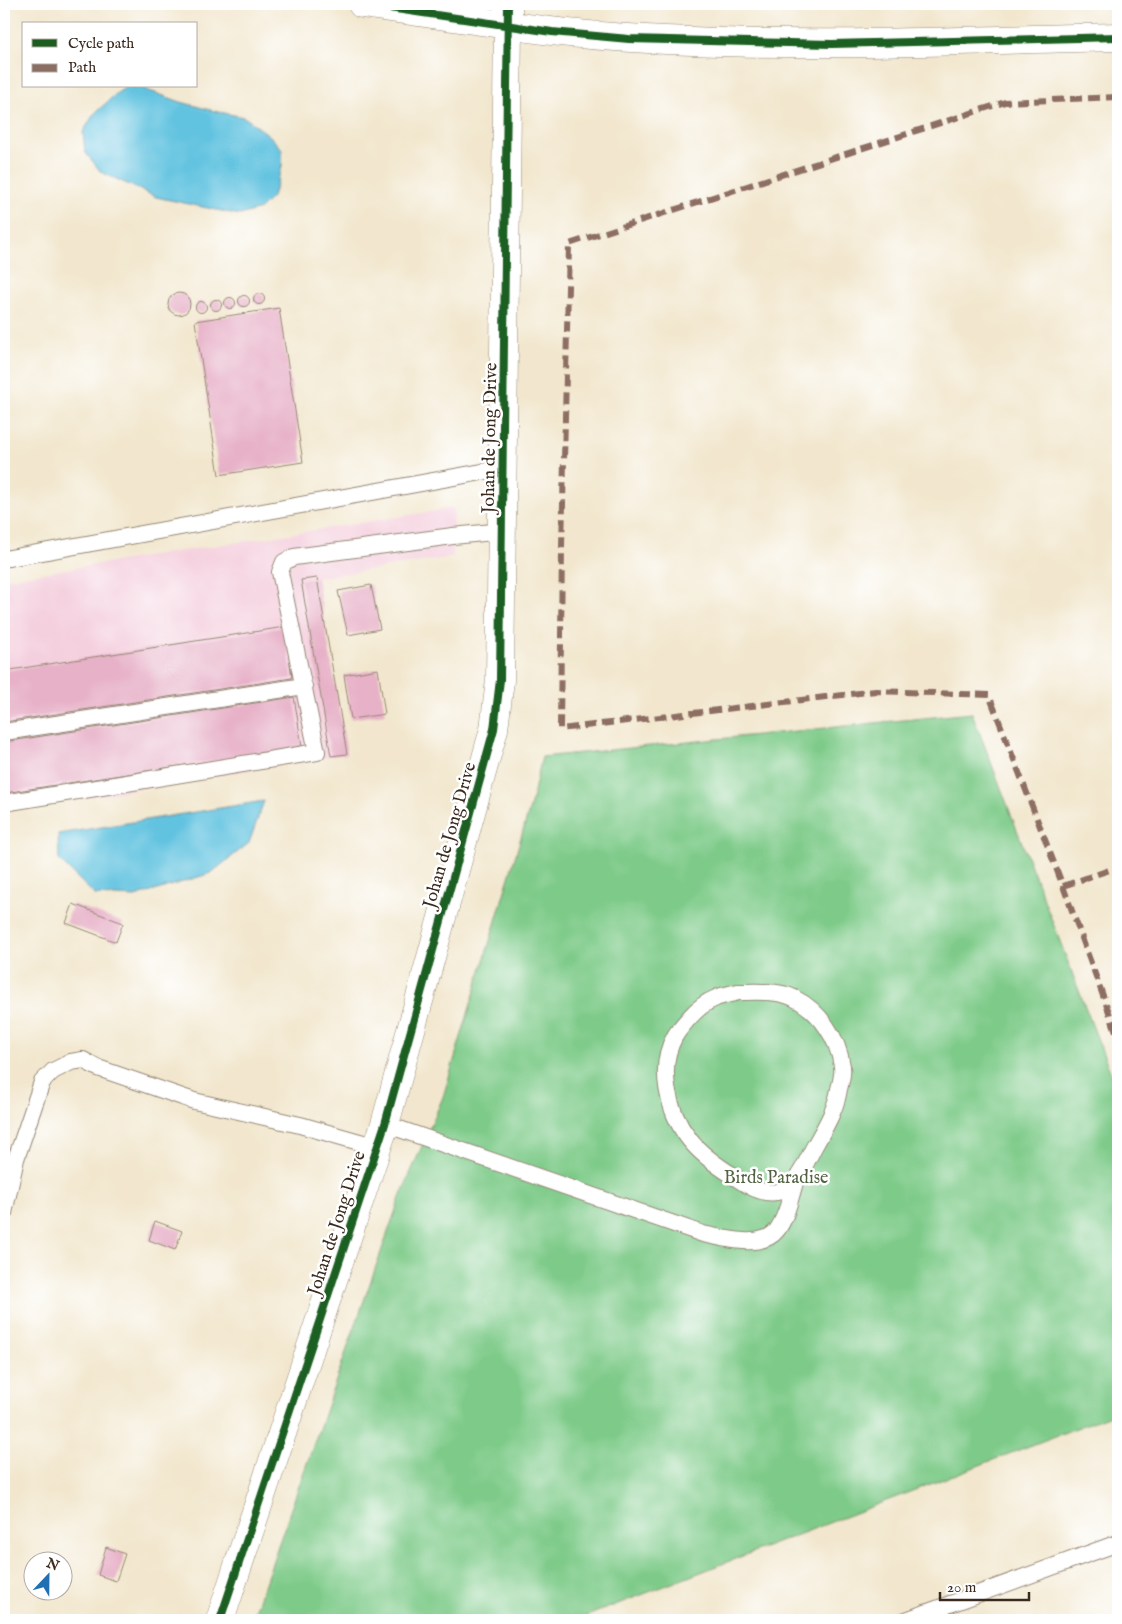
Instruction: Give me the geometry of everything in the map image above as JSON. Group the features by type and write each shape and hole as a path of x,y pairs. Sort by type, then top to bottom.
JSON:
{"street":[{"path":"362,4 508,14 571,34 629,39 832,44 1118,37"},
{"name":"Johan de Jong Drive","path":"220,1620 381,1136 494,729 500,680 503,531 508,14"}],"lane":[{"path":"4,558 504,468"},
{"path":"4,803 317,752 280,572 284,562 294,557 503,531"},
{"path":"4,732 304,686"},
{"path":"4,1213 16,1159 42,1082 53,1071 71,1062 83,1060 98,1068 194,1101 300,1125 381,1136 703,1234 734,1240 756,1241 768,1238 777,1230 784,1217 796,1179 829,1119 838,1097 843,1068 836,1044 827,1027 811,1010 793,998 767,992 738,992 715,998 695,1011 674,1037 666,1067 668,1092 676,1118 689,1140 717,1166 756,1189 777,1192 786,1188 796,1179"},
{"path":"906,1620 1118,1543"}],"shaded area":[{"path":"454,508 453,557 317,578 347,754 4,811 4,579"}],"green space":[{"name":"Birds Paradise","path":"972,713 1118,1092 1118,1412 576,1620 252,1620 401,1195 443,1097 531,804 542,757"}],"water":[{"path":"125,88 141,88 181,102 244,117 269,135 282,149 282,166 273,196 260,209 240,215 156,197 101,172 85,152 83,132 94,114"},
{"path":"264,801 249,843 211,873 135,897 95,895 59,860 58,834"}],"building":[{"path":"179,293 187,296 190,304 187,312 179,315 171,312 168,304 171,296"},
{"path":"257,294 261,294 264,299 263,303 257,304 254,301 254,297"},
{"path":"242,296 246,296 249,301 248,305 242,306 239,303 239,299"},
{"path":"228,298 232,298 235,303 234,307 228,308 225,305 225,301"},
{"path":"216,299 222,305 216,311 210,305"},
{"path":"201,301 207,307 201,313 195,307"},
{"path":"279,308 303,462 219,475 195,321"},
{"path":"317,578 347,754 331,756 301,580"},
{"path":"371,585 380,629 348,635 338,591"},
{"path":"285,627 292,678 4,722 4,671"},
{"path":"378,669 385,714 351,719 344,675"},
{"path":"294,697 302,747 4,793 4,742"},
{"path":"73,904 123,923 116,942 66,923"},
{"path":"155,1221 182,1231 175,1250 149,1240"},
{"path":"106,1547 125,1554 116,1581 98,1575"}],"marked path":[{"path":"1118,97 1005,102 569,244 560,729 876,691 989,695 1063,886 1118,1037"},
{"path":"1063,886 1118,867"}],"cycle path":[{"path":"362,4 552,32 629,39 832,44 1118,37"},
{"path":"220,1620 385,1124 494,729 500,680 508,4"}]}
